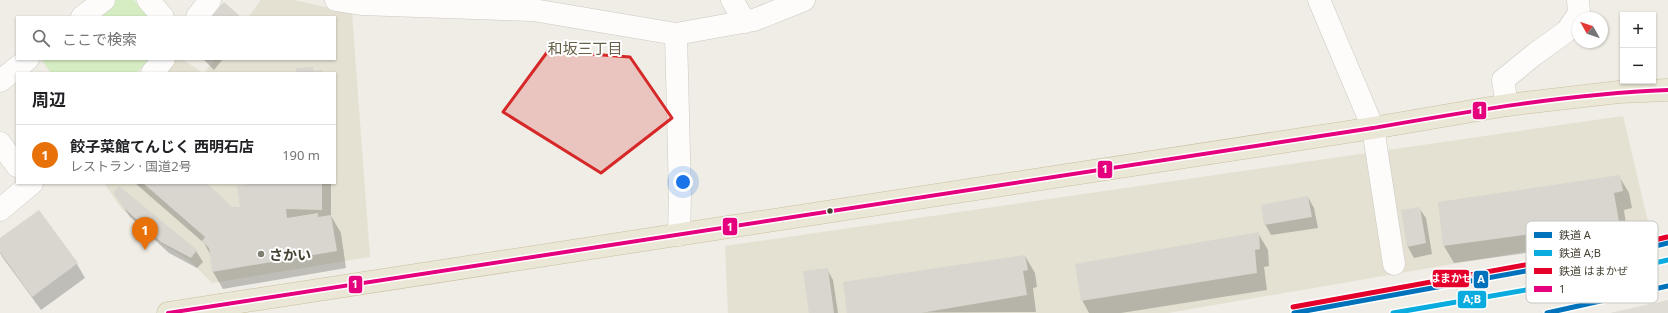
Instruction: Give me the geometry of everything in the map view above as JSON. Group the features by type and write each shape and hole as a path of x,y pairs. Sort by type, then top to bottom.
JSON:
{"highway":[{"path":"168,313 1373,128 1507,105 1619,92 1668,90"}],"street":[{"path":"83,16 104,0"},
{"path":"148,0 162,16"},
{"path":"198,16 210,0"},
{"path":"336,0 361,4 533,10 676,34 754,20 804,0"},
{"path":"732,0 745,22"},
{"path":"1319,0 1373,128 1394,264"},
{"path":"1507,105 1504,80 1535,54 1567,31 1579,13 1578,0"},
{"path":"676,34 680,195 679,235"},
{"path":"0,81 27,60"},
{"path":"153,72 163,60"},
{"path":"0,144 16,165"},
{"path":"0,210 30,184"}],"highlighted area":[{"path":"548,51 630,57 672,118 601,173 503,112"}],"shaded area":[{"path":"261,0 294,0 352,13 370,257 212,283 189,260 161,243 121,208 105,184 336,184 336,72 205,72 214,60 336,60 336,16 249,16"},
{"path":"174,60 184,60 202,72 165,72"},
{"path":"1623,116 1648,221 1526,221 1526,251 1168,313 728,313 725,246"},
{"path":"1668,300 1668,313 1610,313 1658,303"}],"green space":[{"path":"116,0 134,0 147,16 94,16"},
{"path":"42,60 150,60 137,72 50,72"}],"building":[{"path":"224,2 240,16 212,16"},
{"path":"313,67 314,71 323,70 323,72 296,72 296,68"},
{"path":"1620,175 1623,191 1614,193 1619,221 1526,221 1526,235 1443,246 1438,202"},
{"path":"144,184 208,184 232,207 240,207 237,186 250,184 322,184 322,210 286,209 287,218 318,213 318,217 331,215 337,251 212,272 209,248 202,241 205,237"},
{"path":"119,186 197,250 191,258 161,242 123,207 113,192"},
{"path":"1308,196 1312,217 1264,225 1261,205"},
{"path":"1420,207 1426,243 1407,247 1401,210"},
{"path":"39,210 78,263 32,297 0,252 0,238"},
{"path":"1259,232 1260,249 1255,250 1257,273 1081,301 1075,264"},
{"path":"1025,255 1028,270 1023,271 1027,295 921,313 847,313 843,282"},
{"path":"828,268 834,313 809,313 803,271"}],"rail line":[{"name":"はまかぜ","path":"1658,239 1667,237"},
{"name":"A","path":"1658,245 1668,243"},
{"name":"A;B","path":"1658,262 1668,260"},
{"name":"はまかぜ","path":"1293,307 1526,265"},
{"name":"A","path":"1294,313 1526,271"},
{"name":"A","path":"1658,288 1668,286"},
{"name":"A;B","path":"1393,313 1526,290"},
{"name":"A","path":"1547,313 1592,303"}],"transit line":[{"name":"1","path":"168,313 1373,128 1520,104 1594,95 1668,90"}],"place":[{"name":"餃子菜館てんじく 西明石店","path":"145,250"},
{"name":"さかい","path":"261,254"}],"district":[{"name":"和坂三丁目","path":"585,48"}]}
